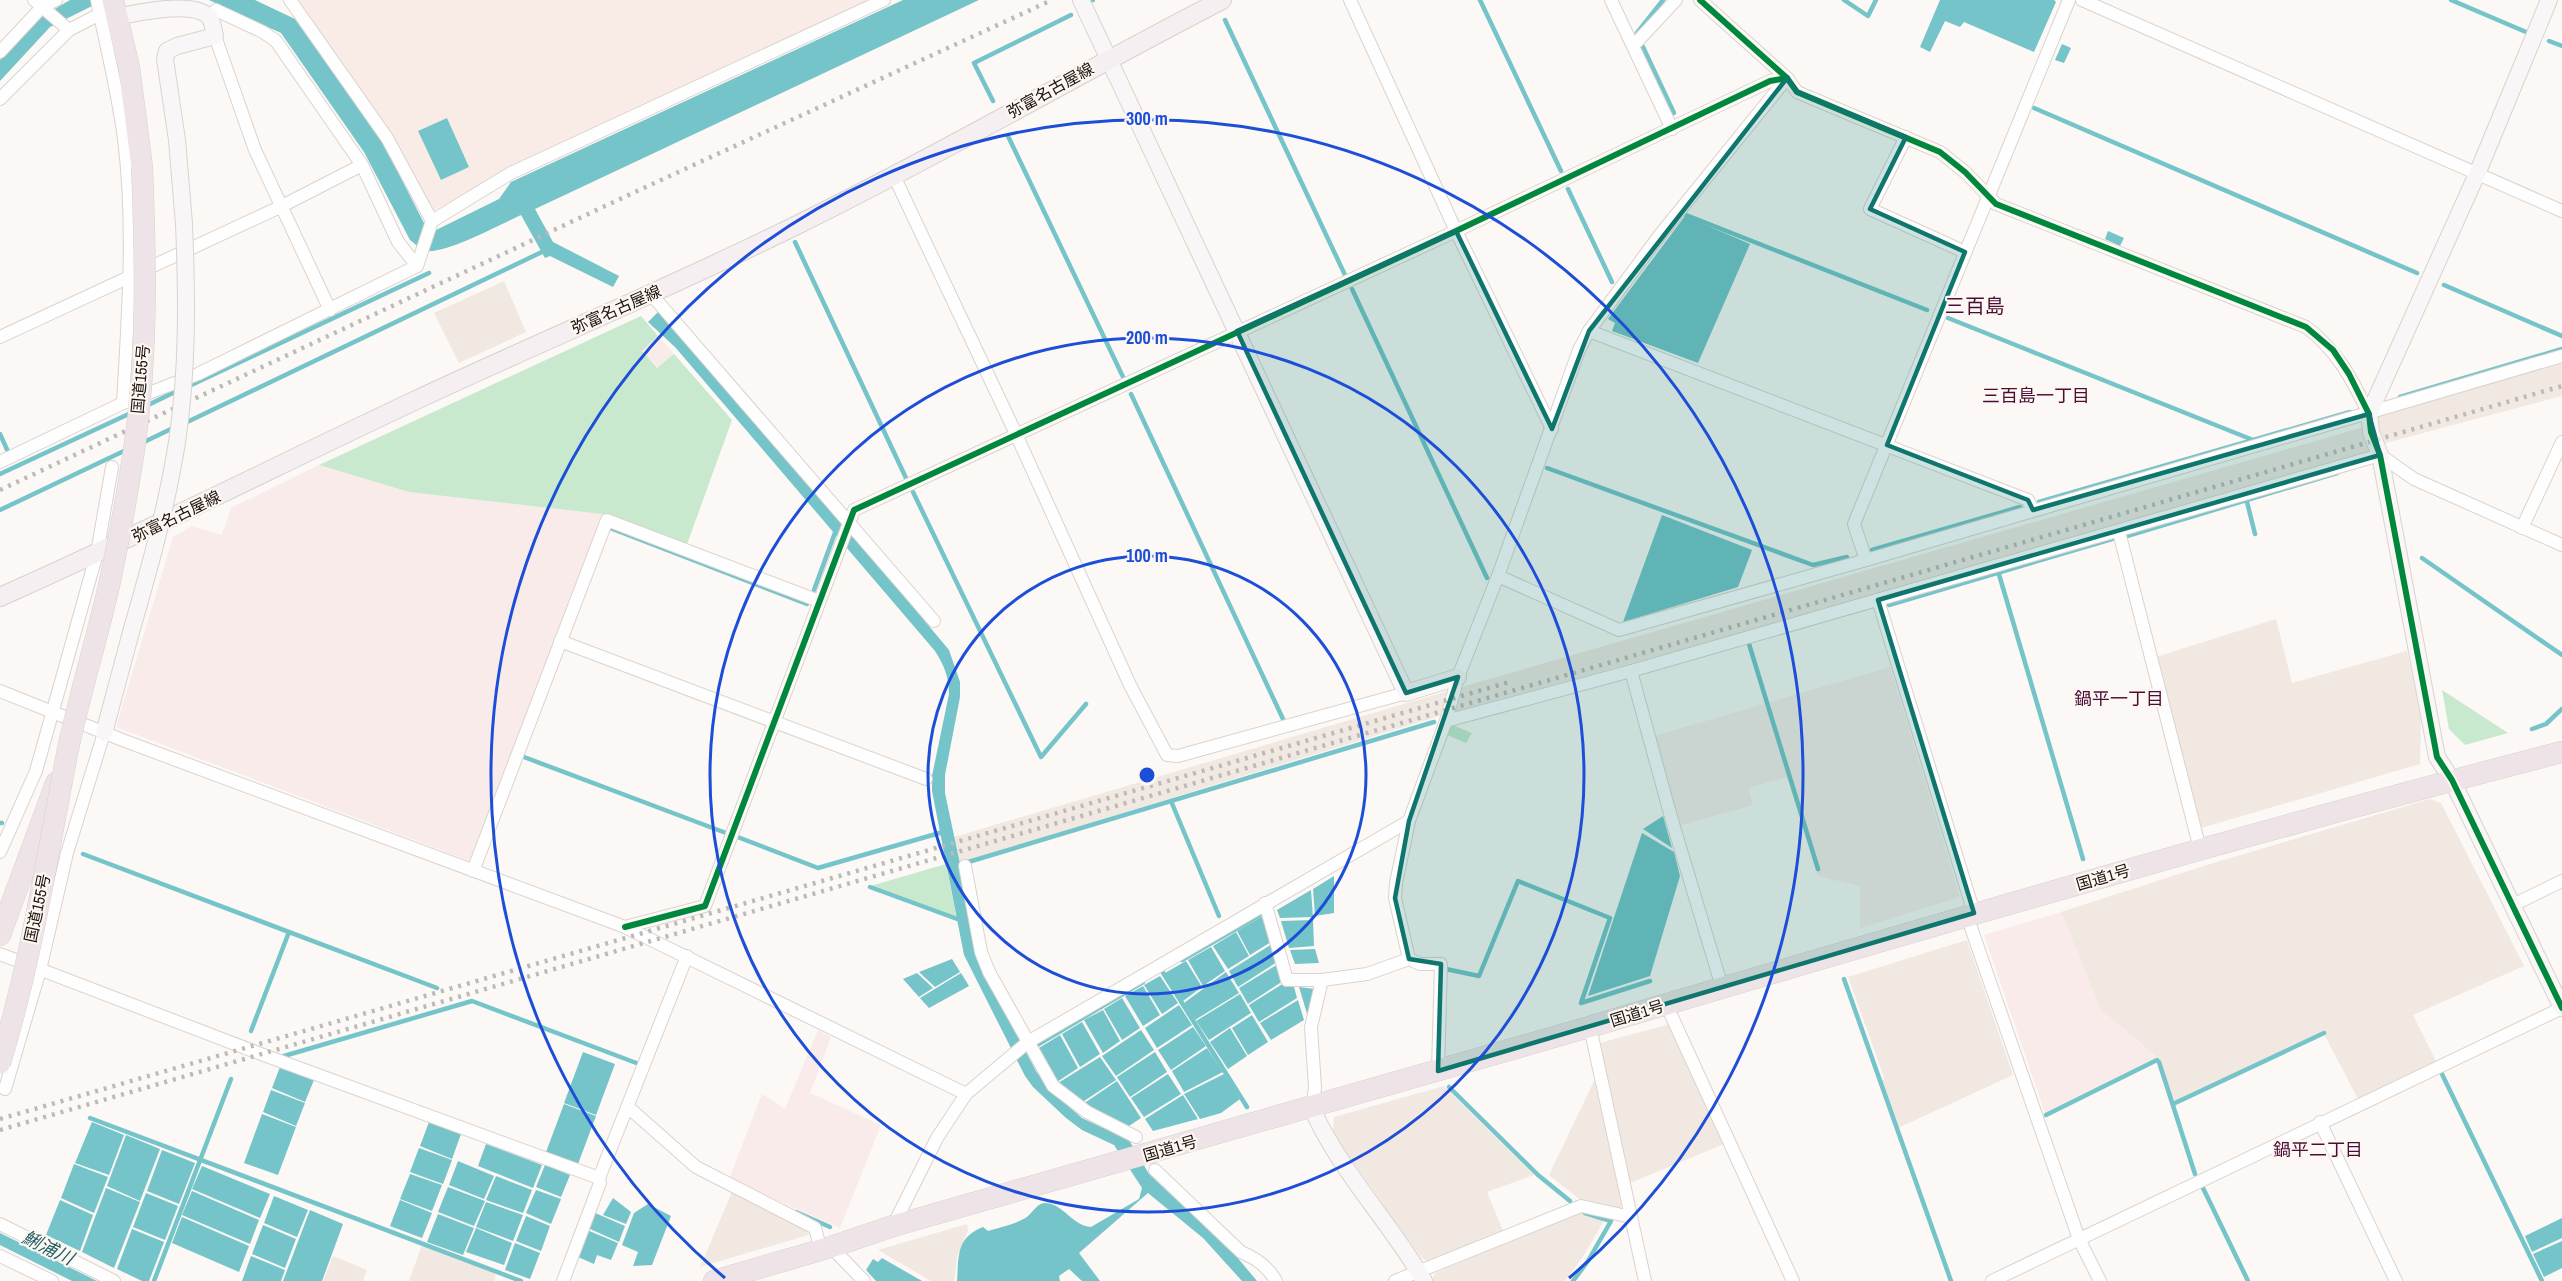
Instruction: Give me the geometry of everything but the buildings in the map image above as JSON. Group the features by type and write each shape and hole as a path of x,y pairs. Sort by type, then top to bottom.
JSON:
{"highway":[{"name":"国道155号","path":"0,1063 13,1022 54,831 67,753 110,581 132,467 142,367 144,306 142,167 129,67 108,7"},
{"name":"国道1号","path":"714,1281 826,1249 893,1226 1438,1071 2200,849 2562,752"},
{"name":"国道155号","path":"0,935 67,753"}],"main road":[{"name":"弥富名古屋線","path":"0,597 97,554 411,403 799,225 894,176 1108,58 1222,0"}],"street":[{"path":"0,52 38,4 56,0"},
{"path":"290,0 387,138 432,223"},
{"path":"0,462 123,403 198,374 330,310 420,260 432,223 511,173 884,0"},
{"path":"1081,0 1406,693"},
{"path":"1350,0 1456,231 1552,429"},
{"path":"1611,0 1672,129"},
{"path":"1634,45 1676,0"},
{"path":"1700,0 1787,78 1797,92 1940,152 1965,172 1996,204 2306,327 2333,350 2349,374 2369,414 2371,432 2380,455 2437,757 2452,780 2562,1008 1992,1281"},
{"path":"1866,560 1854,524 2069,0"},
{"path":"2082,0 2562,211"},
{"path":"2369,414 2477,174 2549,0"},
{"path":"38,4 69,30"},
{"path":"0,99 69,30 108,7 174,4 199,8 210,17 255,150 330,310"},
{"path":"108,7 124,140 130,275 123,403"},
{"path":"210,17 216,10 276,41 362,165 398,242 420,260"},
{"path":"5,1089 40,970 67,853 104,732 131,632 167,493 177,441 185,365 187,294 177,140 165,59 167,51 177,46 216,36"},
{"path":"625,927 705,906 854,510 1456,231 1770,81 1787,78"},
{"path":"1409,959 1395,898 1409,821 1446,721 1458,677 1498,576 1579,350 1589,331 1659,236 1787,78"},
{"path":"1906,137 1870,209 1965,252"},
{"path":"0,337 280,207 362,165"},
{"path":"894,176 1131,685 1167,755 1178,756 1458,677"},
{"path":"651,294 934,621"},
{"path":"1589,331 2028,500 2033,510"},
{"path":"1498,576 1619,630 2369,414 2562,356"},
{"path":"2522,528 2562,442"},
{"path":"2380,455 2414,479 2562,545"},
{"path":"1446,721 1631,671 2380,455"},
{"path":"0,852 36,771 97,554 112,467"},
{"path":"473,871 607,520 819,601"},
{"path":"2119,532 2200,849"},
{"path":"1878,600 1971,915 2079,1239 2100,1281"},
{"path":"560,641 926,779"},
{"path":"1631,671 1671,817 1722,987"},
{"path":"0,691 625,927 966,1094"},
{"path":"893,1226 937,1138 966,1094 1028,1042 1409,821"},
{"path":"965,866 981,952 989,972 1053,1086 1145,1154 1241,1252 1254,1257 1271,1272 1276,1281"},
{"path":"2513,904 2562,881"},
{"path":"1265,903 1287,980 1322,980 1367,974 1409,959 1420,964 1441,964 1438,1071"},
{"path":"0,954 599,1178"},
{"path":"563,1281 600,1183 599,1178 687,956"},
{"path":"1322,980 1311,1027 1315,1088 1312,1107 1315,1118 1347,1171 1407,1251 1422,1277"},
{"path":"1666,1004 1793,1281"},
{"path":"1590,1027 1645,1281"},
{"path":"628,1107 696,1167 815,1228 826,1249 864,1281"},
{"path":"2320,1122 2396,1281"},
{"path":"1395,1281 1422,1277 1581,1206 1631,1218"},
{"path":"0,1224 114,1281"},
{"path":"0,1256 52,1281"}],"highlighted area":[{"path":"1787,78 1797,92 1906,137 1870,209 1965,252 1887,445 2028,500 2033,510 2369,414 2380,455 1878,600 1974,913 1438,1071 1441,964 1409,959 1395,898 1409,821 1458,677 1406,693 1237,331 1456,231 1552,429 1589,331"}],"shaded area":[{"path":"298,0 873,0 508,169 433,211 392,136"},
{"path":"504,281 526,332 459,363 434,313"},
{"path":"658,336 674,354 657,368 642,351"},
{"path":"2562,363 2562,396 2382,444 2371,452 1874,596 1443,715 959,863 954,837 1458,688 2364,427 2379,416"},
{"path":"319,465 409,492 602,514 472,862 116,727 173,537 192,526 222,535 231,508"},
{"path":"2276,619 2292,683 2407,651 2421,712 2420,764 2201,828 2156,657"},
{"path":"1890,667 1960,897 1860,928 1860,886 1818,876 1787,777 1748,788 1753,805 1681,825 1654,736"},
{"path":"2430,799 2441,803 2524,966 2413,1015 2436,1061 2358,1099 2323,1032 2173,1102 2160,1060 2101,1010 2061,912 2210,864"},
{"path":"2061,912 2101,1010 2157,1058 2045,1113 1984,935"},
{"path":"1967,940 2013,1075 1898,1128 1882,1081 1884,1077 1848,977"},
{"path":"1670,1024 1724,1144 1630,1183 1600,1043"},
{"path":"818,1030 831,1037 810,1093 881,1125 840,1228 729,1179 762,1094 785,1109"},
{"path":"1596,1077 1620,1186 1621,1210 1583,1202 1549,1175"},
{"path":"1444,1086 1534,1175 1487,1192 1504,1233 1429,1263 1420,1256 1336,1138 1333,1129 1334,1117"},
{"path":"732,1192 807,1229 808,1235 700,1267"},
{"path":"1580,1212 1604,1221 1565,1281 1432,1281 1435,1273"},
{"path":"967,1224 968,1231 957,1257 954,1281 931,1281 878,1250"},
{"path":"422,1245 496,1274 494,1281 409,1281"},
{"path":"333,1256 367,1270 363,1281 323,1281"}],"green space":[{"path":"641,316 658,336 642,351 657,368 674,354 732,420 686,547 602,514 409,492 319,465"},
{"path":"2442,690 2508,733 2465,745 2449,729"},
{"path":"1450,724 1472,733 1466,743 1445,734"},
{"path":"946,864 957,921 867,887"}],"water":[{"path":"70,0 104,0 50,27 0,81 0,60 41,17"},
{"path":"209,0 255,0 295,19 383,143 426,227 436,230 499,199 511,182 903,0 979,0 535,209 553,242 619,276 613,287 550,256 545,258 521,215 446,248 426,251 419,248 410,240 364,152 281,33"},
{"path":"1940,0 2054,0 2056,2 2034,52 1964,22 1960,27 1945,21 1930,52 1920,47"},
{"path":"2062,44 2071,48 2064,63 2055,60"},
{"path":"447,118 469,167 441,180 418,131"},
{"path":"1685,216 1750,244 1698,363 1612,331 1615,323 1608,319"},
{"path":"2108,231 2124,238 2120,246 2105,239"},
{"path":"658,312 852,534 949,650 960,682 960,697 945,775 945,793 960,864 970,928 976,956 1036,1071 1051,1091 1082,1118 1129,1140 1149,1174 1231,1250 1257,1281 1242,1281 1203,1238 1148,1193 1079,1253 1100,1281 1082,1281 1069,1269 1059,1276 1060,1281 957,1281 963,1242 974,1231 983,1227 988,1231 1014,1223 1024,1219 1040,1204 1046,1203 1058,1207 1079,1223 1091,1227 1139,1199 1142,1188 1114,1145 1082,1130 1033,1087 1025,1076 964,955 932,791 932,776 949,694 947,677 941,661 935,651 675,347 648,322"},
{"path":"1662,515 1752,550 1738,587 1623,622"},
{"path":"1663,816 1672,848 1643,829"},
{"path":"1642,833 1674,852 1680,876 1650,976 1588,996"},
{"path":"1334,876 1334,913 1315,916 1313,889"},
{"path":"1311,890 1313,917 1280,918 1277,910"},
{"path":"1263,916 1271,942 1250,955 1237,931"},
{"path":"1313,920 1314,946 1289,948 1281,921"},
{"path":"1236,932 1249,956 1228,969 1213,946"},
{"path":"1272,944 1277,962 1238,987 1229,971"},
{"path":"1211,947 1225,971 1203,986 1188,960"},
{"path":"1315,949 1319,963 1295,964 1290,950"},
{"path":"952,959 960,972 935,987 919,972"},
{"path":"1186,961 1202,987 1183,1001 1165,973"},
{"path":"1278,964 1283,981 1248,1004 1239,988"},
{"path":"1226,972 1239,993 1195,1020 1184,1003"},
{"path":"917,973 933,988 919,997 903,979"},
{"path":"961,973 969,986 929,1008 920,998"},
{"path":"1160,976 1178,1003 1162,1014 1144,985"},
{"path":"1284,983 1285,987 1294,987 1297,998 1259,1022 1249,1005"},
{"path":"1143,986 1160,1015 1143,1026 1125,996"},
{"path":"1299,987 1315,989 1308,1017"},
{"path":"1240,994 1251,1013 1209,1040 1196,1021"},
{"path":"1122,998 1140,1028 1122,1040 1104,1009"},
{"path":"1298,1000 1304,1020 1271,1040 1260,1023"},
{"path":"1179,1005 1192,1025 1157,1048 1145,1028"},
{"path":"1103,1010 1120,1041 1103,1053 1084,1020"},
{"path":"1252,1015 1268,1042 1248,1055 1232,1028"},
{"path":"1082,1022 1100,1054 1080,1067 1062,1034"},
{"path":"1193,1027 1206,1046 1171,1070 1158,1050"},
{"path":"1230,1028 1247,1056 1228,1069 1210,1042"},
{"path":"1141,1030 1154,1050 1116,1076 1102,1056"},
{"path":"1060,1035 1078,1068 1057,1082 1039,1048"},
{"path":"1207,1048 1223,1072 1184,1092 1172,1071"},
{"path":"583,1052 615,1064 596,1115 564,1103"},
{"path":"1155,1052 1167,1072 1130,1097 1117,1077"},
{"path":"1100,1057 1116,1080 1081,1103 1058,1083"},
{"path":"280,1067 314,1080 305,1102 272,1088"},
{"path":"1168,1074 1181,1094 1144,1117 1131,1098"},
{"path":"1224,1074 1240,1099 1221,1113 1200,1119 1184,1094"},
{"path":"1117,1081 1141,1118 1129,1126 1083,1104"},
{"path":"271,1090 305,1103 296,1126 263,1112"},
{"path":"1183,1095 1198,1119 1153,1131 1145,1119"},
{"path":"564,1104 596,1116 578,1164 546,1152"},
{"path":"262,1114 296,1127 278,1175 244,1163"},
{"path":"92,1122 124,1135 109,1175 75,1163"},
{"path":"429,1122 461,1134 452,1159 420,1146"},
{"path":"126,1135 160,1149 140,1201 107,1186"},
{"path":"486,1144 542,1165 533,1188 478,1166"},
{"path":"419,1148 452,1160 443,1184 410,1172"},
{"path":"162,1150 195,1163 179,1204 147,1191"},
{"path":"458,1161 494,1176 484,1199 449,1185"},
{"path":"74,1164 108,1177 94,1213 61,1198"},
{"path":"545,1165 570,1175 561,1197 536,1187"},
{"path":"202,1166 270,1194 260,1218 192,1189"},
{"path":"410,1174 442,1185 432,1211 400,1199"},
{"path":"496,1176 532,1190 523,1213 486,1200"},
{"path":"448,1187 485,1201 474,1226 438,1212"},
{"path":"106,1188 140,1202 114,1268 82,1252"},
{"path":"536,1190 561,1199 551,1224 526,1213"},
{"path":"192,1191 259,1220 250,1244 182,1215"},
{"path":"146,1193 178,1206 165,1240 133,1227"},
{"path":"274,1196 308,1210 297,1237 264,1223"},
{"path":"613,1198 631,1212 626,1224 603,1215"},
{"path":"60,1200 93,1215 80,1251 46,1235"},
{"path":"400,1200 432,1213 422,1238 390,1226"},
{"path":"486,1202 523,1215 513,1241 476,1227"},
{"path":"648,1204 671,1216 652,1265 633,1266 638,1252 622,1245 634,1213"},
{"path":"310,1210 343,1224 322,1281 283,1281"},
{"path":"593,1212 625,1226 619,1242 588,1228"},
{"path":"438,1214 474,1228 463,1255 427,1242"},
{"path":"526,1216 550,1226 541,1251 516,1241"},
{"path":"182,1217 249,1246 239,1272 172,1243"},
{"path":"2562,1218 2562,1238 2532,1252 2525,1236"},
{"path":"263,1225 296,1239 285,1268 252,1254"},
{"path":"476,1228 512,1243 504,1265 466,1252"},
{"path":"132,1229 164,1242 149,1281 142,1281 117,1269"},
{"path":"587,1230 618,1243 611,1260 597,1255 594,1264 578,1257"},
{"path":"0,1233 97,1281 72,1281 0,1245"},
{"path":"2562,1241 2562,1268 2544,1277 2533,1254"},
{"path":"515,1243 540,1253 530,1279 505,1270"},
{"path":"251,1256 285,1270 281,1281 242,1281"},
{"path":"882,1258 922,1281 876,1281 866,1270 873,1259 878,1262"}],"waterway":[{"path":"1480,0 1561,171"},
{"path":"1637,33 1663,0"},
{"path":"1844,0 1868,16 1876,0"},
{"path":"2451,0 2526,32"},
{"path":"993,101 974,63 1071,15"},
{"path":"1225,20 1345,275"},
{"path":"2549,41 2562,46"},
{"path":"1643,47 1674,113"},
{"path":"2034,108 2417,273"},
{"path":"1008,136 1124,379"},
{"path":"1568,189 1612,282"},
{"path":"1686,215 1927,310"},
{"path":"795,242 906,478"},
{"path":"183,424 546,250"},
{"path":"187,387 429,273"},
{"path":"2444,285 2562,336"},
{"path":"1352,289 1487,578"},
{"path":"1948,318 2253,440"},
{"path":"2400,397 2562,349"},
{"path":"146,406 179,390"},
{"path":"1131,394 1283,719"},
{"path":"0,474 133,412"},
{"path":"2039,502 2350,412"},
{"path":"142,443 175,427"},
{"path":"0,434 9,454"},
{"path":"0,510 126,450"},
{"path":"1547,468 1813,565 1847,557"},
{"path":"2127,536 2337,473"},
{"path":"913,492 1041,757 1086,704"},
{"path":"2247,502 2255,534"},
{"path":"1872,550 2020,507"},
{"path":"610,528 807,604"},
{"path":"814,590 836,530"},
{"path":"1889,605 2112,539"},
{"path":"2422,558 2562,655"},
{"path":"1998,571 2083,859"},
{"path":"1749,644 1818,869"},
{"path":"2532,729 2546,724 2562,709"},
{"path":"965,863 1434,722"},
{"path":"524,757 726,833"},
{"path":"1171,801 1219,916"},
{"path":"735,836 818,868 943,832"},
{"path":"83,854 437,988"},
{"path":"1446,969 1479,976 1518,881 1610,918 1581,1003 1650,981"},
{"path":"870,887 960,920"},
{"path":"1182,960 1260,915"},
{"path":"251,1031 289,932"},
{"path":"1162,971 1247,1107"},
{"path":"1844,979 1951,1281"},
{"path":"1037,1045 1143,982"},
{"path":"284,1056 472,1001 639,1064 638,1068"},
{"path":"2173,1104 2324,1033"},
{"path":"2046,1115 2157,1060 2195,1174"},
{"path":"2441,1072 2542,1281"},
{"path":"154,1281 231,1079"},
{"path":"1449,1087 1538,1175 1570,1201"},
{"path":"90,1118 521,1281"},
{"path":"2203,1188 2248,1281"},
{"path":"796,1212 830,1227"},
{"path":"1573,1281 1588,1261 1611,1221 1585,1213"}],"railway":[{"path":"0,490 635,192 1052,0"},
{"path":"0,1130 2562,386"},
{"path":"0,1119 1513,681"}],"cycle path":[{"path":"1700,0 1787,78 1797,92 1940,152 1965,172 1996,204 2306,327 2333,350 2349,374 2369,414 2371,432 2380,455 2437,757 2452,780 2562,1008"},
{"path":"625,927 705,906 854,510 1456,231 1770,81 1787,78"}],"district":[{"name":"三百島","path":"1975,306"},
{"name":"三百島一丁目","path":"2036,396"},
{"name":"鍋平一丁目","path":"2119,699"},
{"name":"鍋平二丁目","path":"2318,1150"}],"water label":[{"name":"鯏浦川","path":"48,1248"}]}
